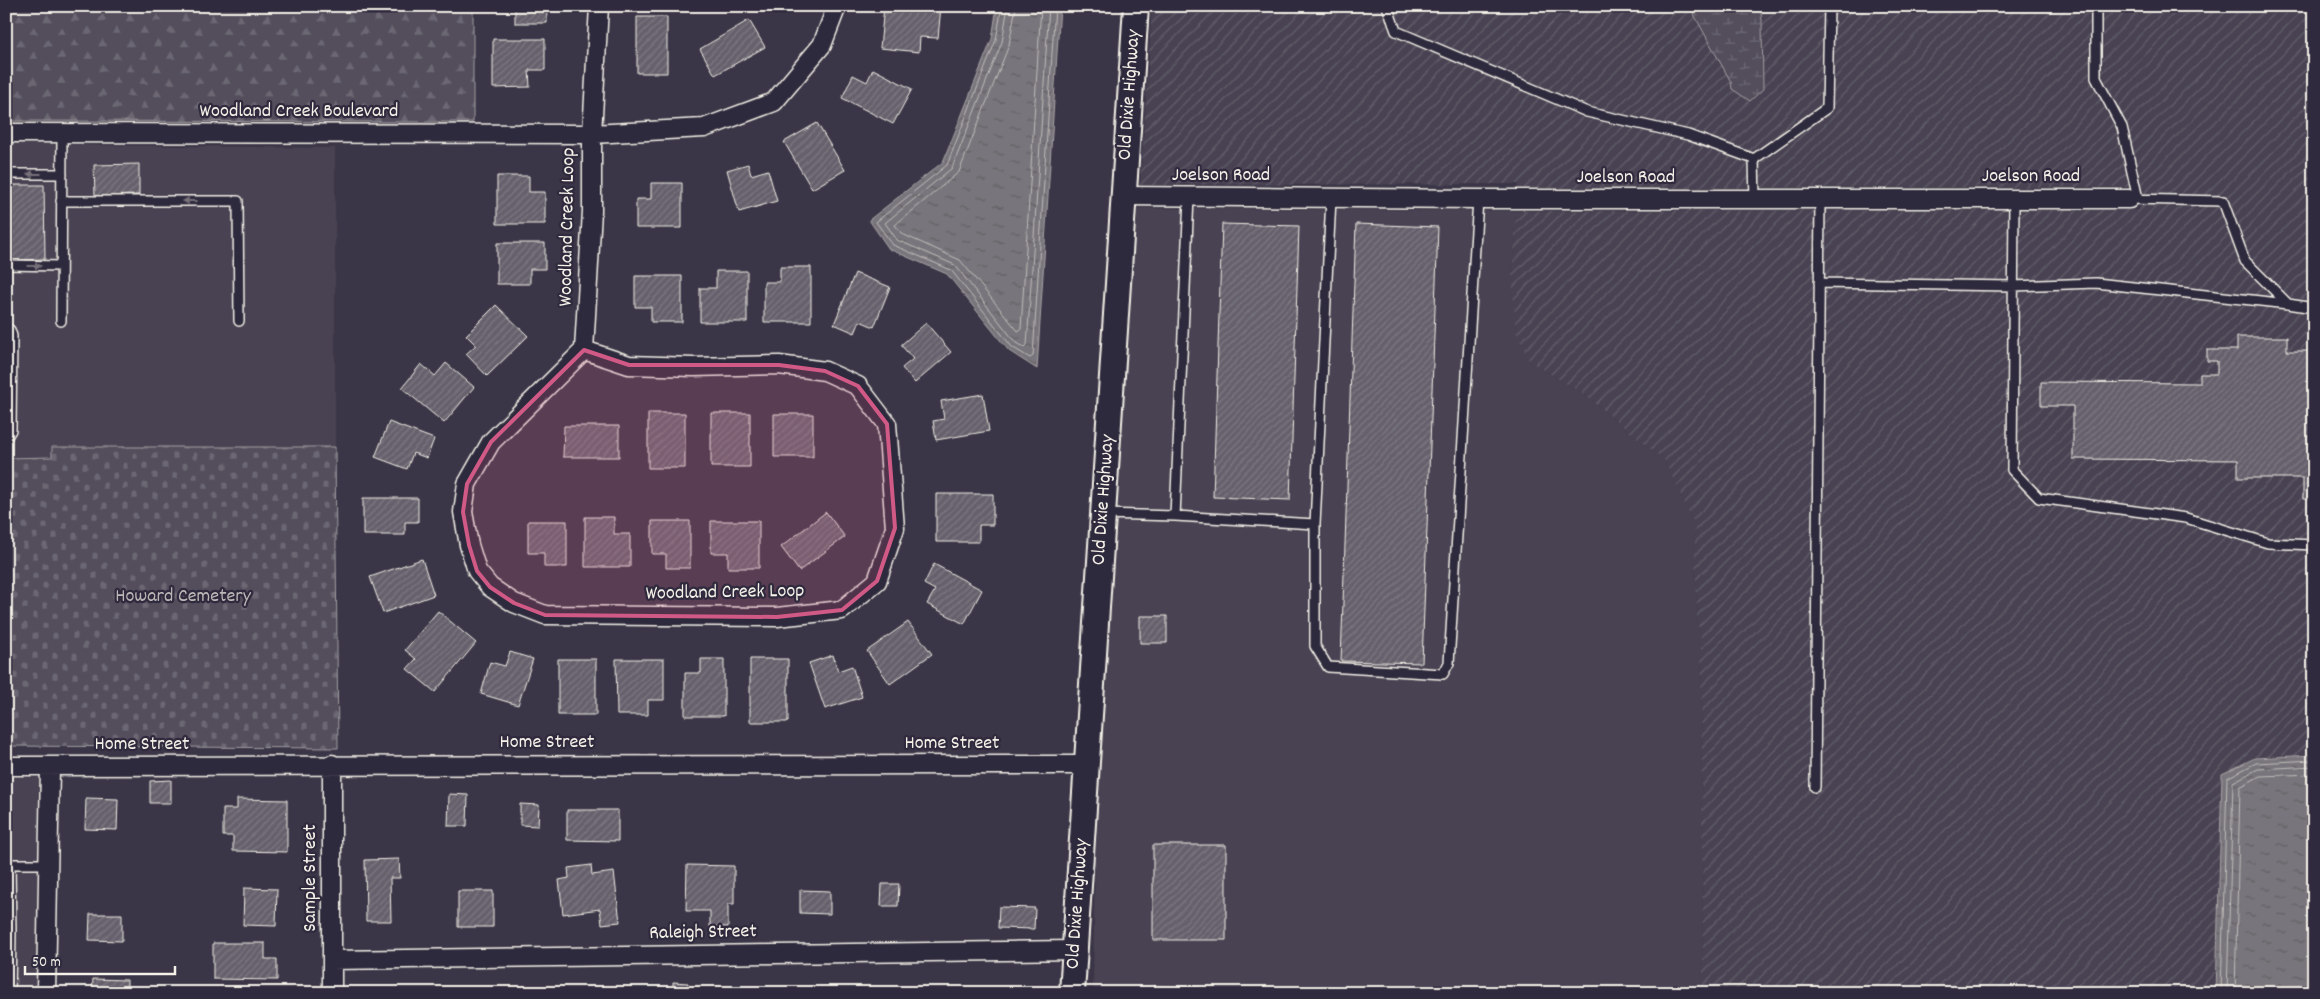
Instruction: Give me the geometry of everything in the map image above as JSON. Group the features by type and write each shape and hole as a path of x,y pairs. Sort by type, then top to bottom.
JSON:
{"street":[{"path":"592,134 599,6"},
{"name":"Woodland Creek Boulevard","path":"6,133 592,134 704,128 774,102 822,45 837,6"},
{"name":"Old Dixie Highway","path":"1072,993 1136,6"},
{"name":"Woodland Creek Loop","path":"584,350 629,365 692,367 779,365 826,371 858,386 887,424 895,528 877,581 842,610 777,617 545,615 514,603 490,587 477,571 468,545 463,512 467,484 491,442 584,350 592,211 592,134"},
{"name":"Joelson Road","path":"1123,196 1478,199 2133,198"},
{"name":"Home Street","path":"6,766 332,764 1087,765"},
{"name":"Sample Street","path":"332,764 332,993"},
{"path":"46,993 50,766"},
{"name":"Raleigh Street","path":"332,960 1075,950"}],"lane":[{"path":"1387,6 1396,31 1587,112 1688,134 1754,159"},
{"path":"1754,159 1827,108 1829,6"},
{"path":"2096,6 2096,78 2122,127 2133,198 2223,201 2245,261 2288,304"},
{"path":"61,321 62,133"},
{"path":"1754,159 1755,199"},
{"path":"6,174 62,174"},
{"path":"1175,516 1189,197"},
{"path":"1331,198 1315,524 1314,646 1328,667 1443,674 1449,663 1478,199"},
{"path":"2014,198 2012,470 2039,498 2186,518 2268,543 2314,545"},
{"path":"1815,787 1820,199"},
{"path":"61,201 238,201 239,321"},
{"path":"6,265 61,266"},
{"path":"1819,284 2013,286 2096,284 2314,308"},
{"path":"6,327 10,330 12,336 11,430 6,438"},
{"path":"1103,514 1315,524"},
{"path":"10,993 8,864 48,864"}],"highlighted area":[{"path":"584,350 629,365 779,365 825,371 858,386 887,424 895,528 877,581 842,610 777,617 545,615 514,603 490,587 477,571 469,545 463,512 467,484 491,442"}],"shaded area":[{"path":"1152,6 1687,6 1691,9 1731,82 1732,89 1762,21 1760,6 2314,6 2314,755 2255,758 2222,775 2216,993 1703,993 1701,634 1697,623 1694,523 1664,460 1582,393 1530,362 1516,332 1512,276 1516,211 2139,210 2139,187 1518,188 1518,184 1140,185"},
{"path":"6,144 335,148 335,447 53,447 52,457 6,458"},
{"path":"1138,208 1516,211 1512,276 1530,362 1582,393 1664,460 1694,523 1697,623 1701,634 1703,993 1093,993 1096,788 1127,300"},
{"path":"6,777 39,778 36,993 6,993"}],"green space":[{"path":"6,6 473,6 473,122 6,121"},
{"path":"1687,6 1760,6 1763,89 1750,101 1732,89 1731,82 1691,9"},
{"name":"Howard Cemetery","path":"52,447 335,447 338,748 6,746 6,458 52,457"}],"water":[{"path":"997,6 1060,6 1037,369 1009,351 947,274 889,249 869,220 943,162 992,39"},
{"path":"2314,755 2314,993 2216,993 2222,774 2255,758"}],"building":[{"path":"515,6 547,6 547,23 515,23"},
{"path":"884,6 941,6 938,38 920,37 919,52 880,48"},
{"path":"637,17 667,17 667,73 637,73"},
{"path":"749,20 765,47 715,75 700,49"},
{"path":"493,39 545,39 545,70 529,70 530,87 493,88"},
{"path":"873,69 912,89 893,124 842,98 853,75 867,82"},
{"path":"817,123 845,170 812,189 784,142"},
{"path":"139,164 139,195 95,196 94,165"},
{"path":"748,164 751,175 768,170 777,201 739,212 727,170"},
{"path":"497,176 529,176 529,192 545,192 545,224 497,224"},
{"path":"651,183 682,183 682,228 636,228 636,199 651,199"},
{"path":"6,185 44,185 45,259 6,260"},
{"path":"1222,224 1299,226 1290,500 1213,497"},
{"path":"1356,224 1438,227 1422,663 1341,661"},
{"path":"497,243 545,243 545,269 530,269 530,284 497,284"},
{"path":"780,267 811,267 811,322 764,322 764,282 780,282"},
{"path":"716,271 747,271 747,322 700,322 700,288 716,288"},
{"path":"855,273 890,287 874,327 860,321 855,333 834,324"},
{"path":"635,276 682,276 682,322 651,322 651,307 635,307"},
{"path":"496,305 528,336 487,376 466,354 476,345 466,335"},
{"path":"926,323 951,352 915,383 902,368 913,359 901,345"},
{"path":"2237,337 2287,337 2287,351 2314,351 2314,499 2303,499 2303,478 2238,478 2238,460 2073,459 2073,406 2041,406 2041,382 2200,383 2200,374 2217,374 2217,361 2207,361 2207,350 2237,350"},
{"path":"446,363 474,387 444,423 402,388 421,364 435,376"},
{"path":"983,394 989,431 936,440 933,421 944,419 941,401"},
{"path":"648,413 685,413 685,468 648,468"},
{"path":"711,413 750,413 750,467 711,467"},
{"path":"774,414 813,414 813,457 774,457"},
{"path":"389,422 434,439 427,458 413,453 407,469 375,457"},
{"path":"564,426 619,426 619,457 563,457"},
{"path":"936,494 993,494 993,525 979,525 979,542 936,542"},
{"path":"363,498 418,498 418,522 405,522 405,535 363,535"},
{"path":"826,512 845,537 799,571 781,547"},
{"path":"585,517 614,517 614,534 630,534 630,567 585,567"},
{"path":"528,521 567,521 567,567 544,567 544,553 528,553"},
{"path":"652,521 690,521 690,568 666,568 666,554 652,554"},
{"path":"711,521 759,521 759,568 728,568 728,553 711,553"},
{"path":"422,559 434,595 383,613 370,577"},
{"path":"934,564 982,590 964,624 927,604 935,590 924,584"},
{"path":"438,611 476,643 435,692 407,669 416,659 405,650"},
{"path":"1140,616 1167,616 1167,643 1140,643"},
{"path":"908,622 932,654 890,684 867,651"},
{"path":"510,652 533,659 518,705 481,694 490,662 505,666"},
{"path":"833,655 838,671 852,666 862,697 825,709 809,663"},
{"path":"558,659 596,659 596,715 558,715"},
{"path":"616,659 664,659 664,700 648,700 648,715 617,715"},
{"path":"701,659 724,659 724,716 685,716 685,673 701,673"},
{"path":"750,659 788,659 788,722 750,722"},
{"path":"171,780 171,803 150,803 150,781"},
{"path":"449,794 468,795 467,826 448,826"},
{"path":"86,798 118,799 117,830 85,829"},
{"path":"237,799 287,800 287,852 233,851 233,836 223,836 223,809 237,809"},
{"path":"520,804 539,805 538,826 520,825"},
{"path":"567,810 618,810 618,841 567,840"},
{"path":"1153,845 1226,845 1226,940 1153,940"},
{"path":"399,859 400,878 390,878 391,921 366,921 365,860"},
{"path":"591,865 592,875 614,872 620,922 602,924 600,909 563,914 559,880 569,878 568,868"},
{"path":"687,865 734,866 734,904 728,904 728,927 710,927 710,911 686,911"},
{"path":"882,884 899,884 898,906 881,906"},
{"path":"244,888 277,889 276,926 243,925"},
{"path":"800,890 830,891 830,914 800,913"},
{"path":"458,891 493,891 493,927 458,927"},
{"path":"999,907 1035,908 1034,929 998,928"},
{"path":"90,914 122,914 122,941 89,940"},
{"path":"213,943 265,943 265,959 277,959 277,980 213,979"},
{"path":"93,979 127,980 127,993 92,993"},
{"path":"673,982 688,983 687,993 673,993"},
{"path":"1153,986 1199,987 1199,993 1153,993"}]}
